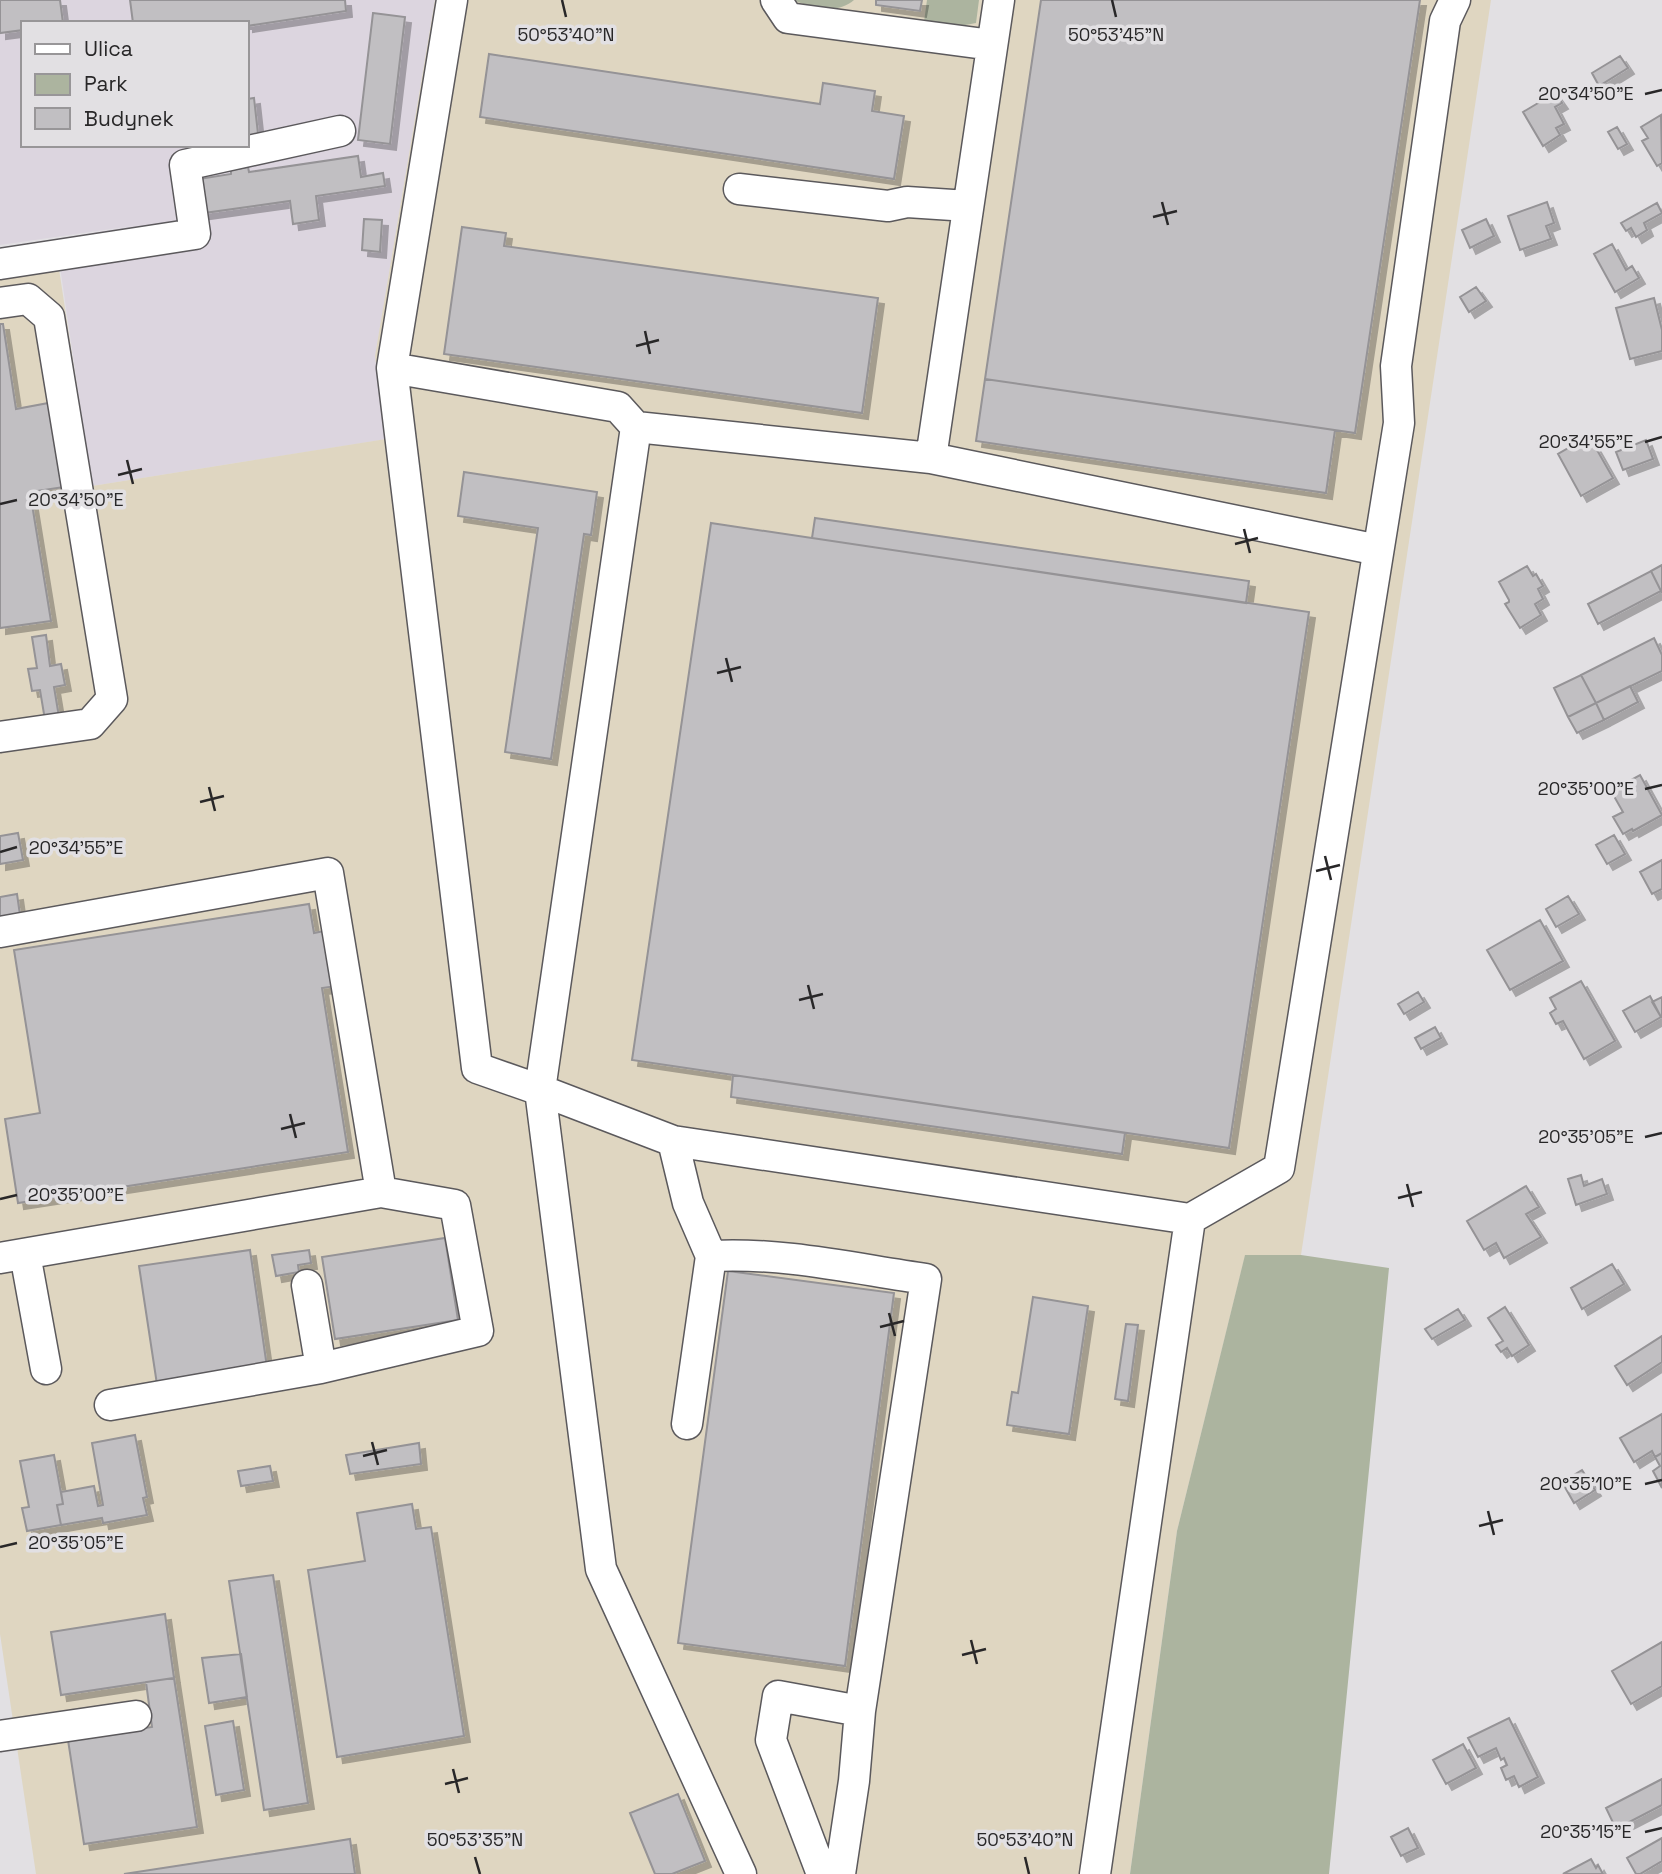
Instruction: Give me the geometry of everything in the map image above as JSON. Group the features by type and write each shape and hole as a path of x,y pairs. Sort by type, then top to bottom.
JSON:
{"lane":[{"path":"452,0 392,368 477,1068 673,1141 1190,1219 1279,1168 1399,423 1396,366 1445,21 1455,0"},
{"path":"776,0 788,18 992,45"},
{"path":"931,458 999,0"},
{"path":"0,264 195,234 186,165 340,131"},
{"path":"739,189 888,206 906,202 968,206"},
{"path":"0,303 28,299 49,317 113,699 90,724 0,737"},
{"path":"392,368 618,407 636,427 931,458 1378,550"},
{"path":"636,427 540,1090 601,1569 741,1874"},
{"path":"0,932 328,873 381,1192"},
{"path":"673,1141 688,1203 711,1256 687,1424"},
{"path":"46,1369 7,1253 381,1192 455,1205 478,1331 321,1368 110,1405"},
{"path":"1095,1874 1190,1219"},
{"path":"711,1256 788,1259 926,1279 860,1711 854,1781 840,1874"},
{"path":"307,1285 321,1368"},
{"path":"822,1874 771,1740 778,1696 860,1711"},
{"path":"0,1736 136,1716"}],"shaded area":[{"path":"0,0 435,0 375,356 387,439 92,486 56,239 139,225 0,245"},
{"path":"435,0 1491,0 1301,1255 1245,1256 1177,1531 1130,1874 36,1874 0,1634 0,277 59,269 92,486 386,439 375,356"}],"green space":[{"path":"793,0 854,0 847,5 824,9"},
{"path":"927,0 979,0 976,23 960,26 924,22"},
{"path":"1245,1255 1301,1255 1389,1268 1329,1874 1130,1874 1177,1531"}],"building":[{"path":"0,0 60,0 63,21 21,21 21,30 0,33"},
{"path":"130,0 345,0 346,11 248,26 248,21 133,21"},
{"path":"876,0 922,0 920,11 876,5"},
{"path":"1041,0 1420,0 1355,433 985,379"},
{"path":"373,13 405,17 390,144 358,140"},
{"path":"489,54 820,104 823,83 875,91 872,111 904,116 894,179 480,117"},
{"path":"1620,56 1628,68 1599,86 1592,73"},
{"path":"1555,93 1562,103 1555,107 1564,124 1556,128 1560,135 1543,146 1523,112"},
{"path":"254,98 259,143 248,144 248,99"},
{"path":"1661,115 1662,163 1657,166 1642,141 1648,138 1641,127"},
{"path":"1617,127 1627,144 1618,149 1608,132"},
{"path":"358,156 361,177 383,173 385,186 316,196 319,220 293,224 290,201 204,213 199,179 231,174 231,170 248,167 249,172"},
{"path":"1547,202 1554,223 1546,226 1551,239 1520,250 1508,216"},
{"path":"1657,203 1662,213 1644,223 1647,230 1636,237 1631,228 1626,231 1621,223"},
{"path":"364,219 382,220 380,252 362,250"},
{"path":"1486,219 1494,236 1470,248 1462,230"},
{"path":"462,227 506,233 504,246 878,298 862,413 444,354"},
{"path":"1612,244 1626,270 1632,266 1639,278 1615,292 1594,254"},
{"path":"1476,287 1486,301 1469,312 1460,297"},
{"path":"1654,298 1662,330 1662,351 1630,359 1616,308"},
{"path":"0,324 3,324 16,409 59,401 64,487 30,492 51,621 0,628"},
{"path":"985,379 1335,430 1326,493 976,441"},
{"path":"1589,436 1613,478 1581,496 1558,454"},
{"path":"1646,440 1653,459 1623,470 1616,452"},
{"path":"464,472 597,492 591,535 584,534 551,759 505,752 538,528 458,516"},
{"path":"815,518 1249,581 1246,603 812,538"},
{"path":"711,523 1309,612 1229,1148 632,1060"},
{"path":"1662,565 1662,593 1651,571"},
{"path":"1527,566 1543,586 1538,589 1543,599 1535,604 1541,615 1520,628 1505,604 1509,600 1499,582"},
{"path":"1651,571 1661,591 1598,624 1588,604"},
{"path":"46,635 50,666 61,664 65,685 54,687 59,717 45,720 40,690 32,691 28,669 37,668 32,637"},
{"path":"1654,638 1662,655 1662,671 1596,703 1581,675"},
{"path":"1581,675 1596,703 1568,717 1554,688"},
{"path":"1630,686 1638,702 1604,720 1596,703"},
{"path":"1596,703 1604,720 1577,733 1568,717"},
{"path":"1640,775 1662,815 1623,834 1613,817 1623,812 1611,791"},
{"path":"18,833 23,860 0,864 0,836"},
{"path":"1614,835 1625,854 1607,864 1596,845"},
{"path":"1662,860 1662,889 1652,894 1640,872"},
{"path":"17,894 20,915 0,918 0,897"},
{"path":"1568,896 1579,914 1556,927 1546,909"},
{"path":"309,904 314,933 334,929 343,985 322,988 348,1152 18,1203 5,1119 40,1113 14,950"},
{"path":"1540,920 1563,961 1510,990 1487,950"},
{"path":"1581,981 1615,1041 1584,1059 1563,1021 1556,1024 1550,1013 1556,1009 1550,998"},
{"path":"1418,992 1424,1002 1404,1014 1398,1004"},
{"path":"1650,996 1661,1017 1635,1032 1623,1011"},
{"path":"1662,997 1662,1017 1661,1017 1652,1002"},
{"path":"1435,1027 1441,1038 1421,1049 1415,1038"},
{"path":"733,1075 1125,1133 1122,1154 731,1097"},
{"path":"1581,1175 1584,1186 1602,1179 1607,1194 1576,1205 1568,1179"},
{"path":"1526,1186 1539,1207 1526,1214 1541,1237 1504,1258 1496,1243 1484,1250 1467,1221"},
{"path":"445,1238 458,1320 335,1339 322,1257"},
{"path":"250,1250 268,1374 158,1391 139,1266"},
{"path":"309,1250 311,1263 298,1265 299,1272 276,1276 272,1255"},
{"path":"1612,1264 1624,1284 1582,1309 1571,1288"},
{"path":"728,1271 894,1293 845,1666 678,1643"},
{"path":"1033,1297 1088,1306 1069,1434 1007,1425 1012,1392 1018,1393"},
{"path":"1505,1307 1529,1345 1512,1356 1507,1348 1501,1352 1496,1345 1503,1341 1488,1318"},
{"path":"1458,1309 1465,1320 1432,1339 1425,1329"},
{"path":"1126,1324 1138,1325 1128,1401 1115,1399"},
{"path":"1662,1336 1662,1362 1627,1385 1615,1366"},
{"path":"1662,1414 1662,1453 1655,1457 1652,1451 1634,1462 1620,1438"},
{"path":"135,1435 147,1497 143,1498 147,1515 103,1523 102,1518 61,1525 57,1505 63,1504 61,1492 94,1486 98,1506 103,1505 92,1443"},
{"path":"419,1443 421,1464 350,1474 346,1455"},
{"path":"1662,1453 1662,1488 1653,1471 1660,1466 1655,1457"},
{"path":"54,1455 63,1504 57,1505 61,1525 27,1531 22,1508 29,1507 20,1461"},
{"path":"270,1466 273,1481 241,1486 238,1471"},
{"path":"1582,1470 1595,1490 1574,1503 1562,1482"},
{"path":"412,1504 416,1529 431,1527 464,1736 337,1757 308,1570 365,1561 357,1513"},
{"path":"273,1575 308,1803 264,1810 229,1581"},
{"path":"165,1614 174,1678 61,1695 51,1632"},
{"path":"1662,1642 1662,1686 1631,1704 1612,1671"},
{"path":"241,1654 247,1697 209,1703 202,1658"},
{"path":"174,1678 197,1827 84,1844 68,1740 152,1727 146,1682"},
{"path":"1509,1718 1538,1777 1519,1787 1514,1776 1506,1780 1501,1768 1507,1765 1504,1758 1501,1760 1496,1748 1478,1757 1468,1738"},
{"path":"233,1721 244,1790 216,1795 205,1726"},
{"path":"1463,1744 1476,1768 1446,1784 1433,1760"},
{"path":"1662,1779 1662,1805 1616,1829 1606,1808"},
{"path":"678,1794 705,1861 672,1874 655,1874 630,1813"},
{"path":"1408,1828 1418,1848 1401,1856 1391,1837"},
{"path":"1662,1838 1662,1861 1636,1874 1627,1858"},
{"path":"350,1839 355,1874 124,1874 313,1845"},
{"path":"1591,1859 1603,1874 1563,1874"}]}
